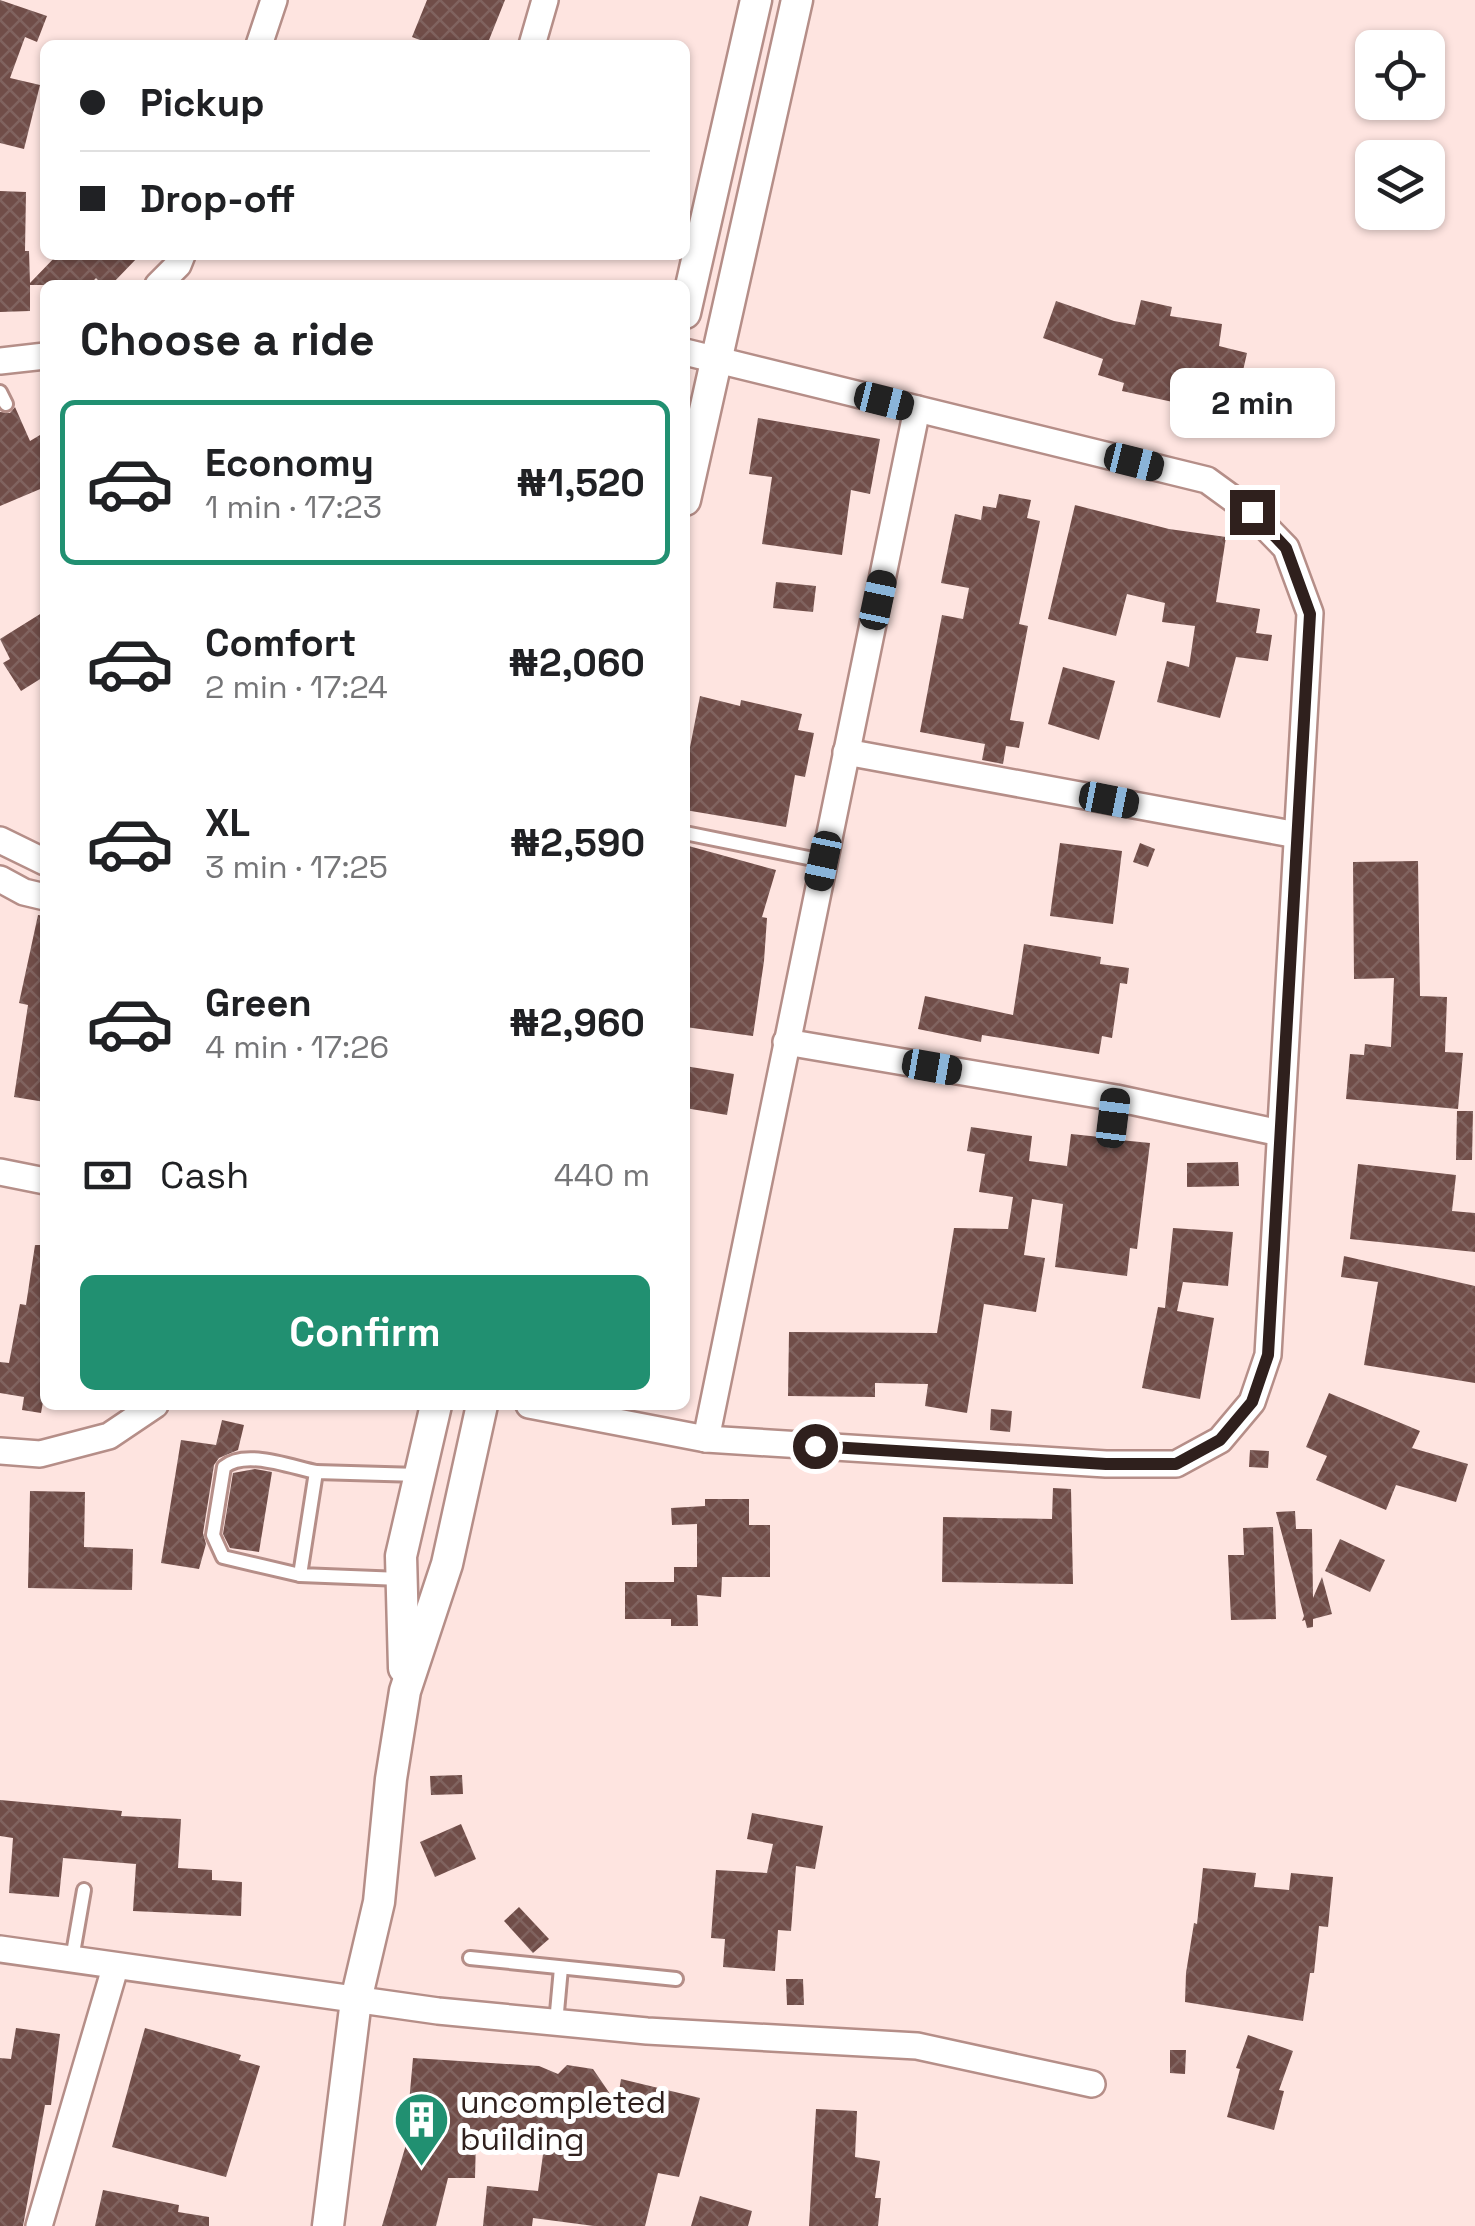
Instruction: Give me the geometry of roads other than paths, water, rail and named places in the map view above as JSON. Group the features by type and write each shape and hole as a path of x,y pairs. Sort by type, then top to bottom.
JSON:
{"street":[{"path":"261,40 274,0"},
{"path":"533,40 545,0"},
{"path":"690,291 756,0"},
{"path":"690,477 797,0"},
{"path":"163,280 180,260"},
{"path":"555,1410 706,1439 1106,1464 1176,1464 1220,1440 1252,1402 1268,1355 1310,614 1286,548 1252,512 1207,480 690,353"},
{"path":"0,361 40,357"},
{"path":"706,1439 917,409"},
{"path":"846,752 1298,836"},
{"path":"0,840 40,854"},
{"path":"0,878 24,892 40,896"},
{"path":"786,1042 1116,1098 1280,1133"},
{"path":"0,1172 40,1180"},
{"path":"0,1451 40,1454 109,1436 148,1410"},
{"path":"406,1691 401,1556 435,1410"},
{"path":"328,2226 356,2000 378,1902 391,1780 406,1691 447,1564 481,1410"},
{"path":"0,1949 115,1968 556,2023 917,2046 1092,2084"},
{"path":"39,2226 115,1968"}],"lane":[{"path":"690,834 823,861"},
{"path":"1110,1138 1116,1098"},
{"path":"401,1579 300,1574 223,1558 213,1535 224,1467 232,1460 245,1458 316,1472 420,1475"},
{"path":"300,1574 316,1472"},
{"path":"72,1960 84,1890"},
{"path":"470,1958 676,1979"},
{"path":"556,2023 562,1968"}],"place":[{"name":"uncompleted building","path":"421,2169"}]}
